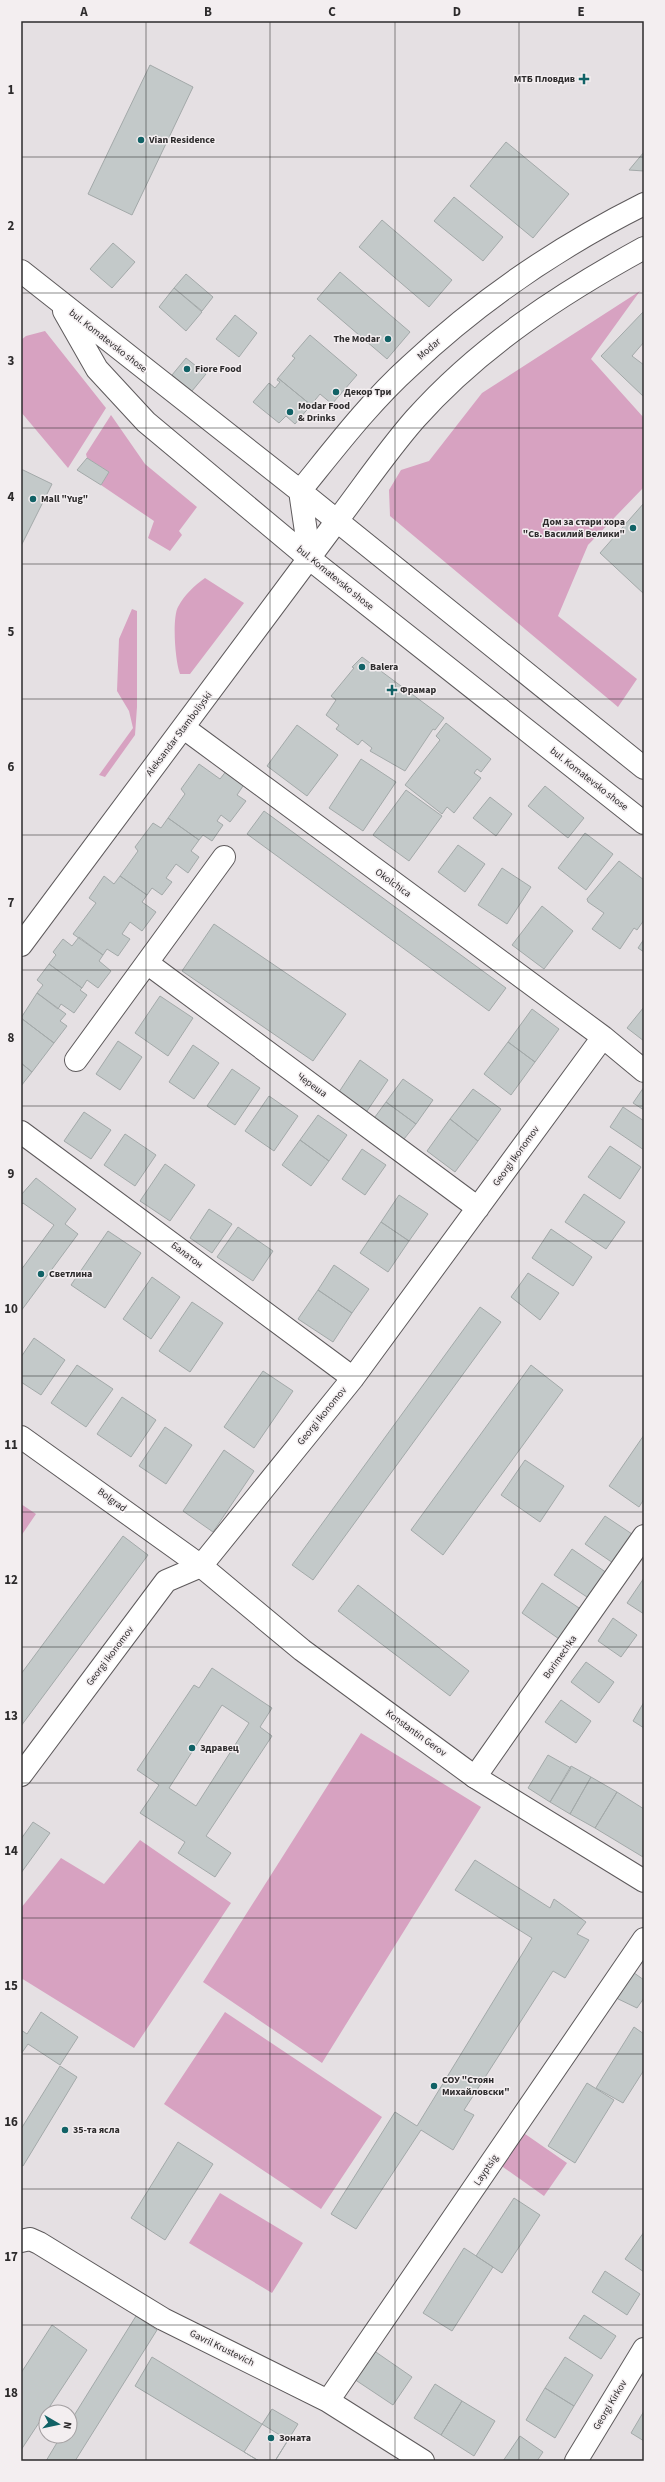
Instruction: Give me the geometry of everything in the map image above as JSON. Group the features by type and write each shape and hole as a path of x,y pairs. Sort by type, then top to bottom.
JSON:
{"street":[{"name":"Modar","path":"300,491 363,416 404,372 460,321 560,252 611,220 644,204"},
{"path":"336,522 415,419 472,363 527,320 582,282 644,248"},
{"name":"bul. Komatevsko shose","path":"21,271 59,303 300,491 336,522 644,768"},
{"name":"bul. Komatevsko shose","path":"59,303 97,369 146,422 310,559 644,823"},
{"path":"300,491 310,559"},
{"name":"Aleksandar Stamboliyski","path":"21,945 310,559 336,522"},
{"name":"Okolchica","path":"184,728 603,1037 644,1071"},
{"path":"76,1060 224,857"},
{"name":"Череша","path":"147,962 478,1208"},
{"name":"Georgi Ikonomov","path":"21,1775 166,1582 201,1566 352,1378 603,1037"},
{"name":"Балатон","path":"21,1132 352,1378"},
{"name":"Bolgrad","path":"21,1437 201,1566"},
{"name":"Borimechka","path":"475,1777 644,1536"},
{"name":"Konstantin Gerov","path":"201,1566 302,1650 475,1777 644,1881"},
{"name":"Layptsig","path":"328,2401 644,1938"},
{"name":"Gavril Krustevich","path":"21,2241 30,2239 39,2243 163,2319 328,2401 423,2461"},
{"name":"Georgi Kirkov","path":"576,2461 644,2349"}],"shaded area":[{"path":"640,291 591,359 644,418 644,487 588,545 558,616 637,679 618,707 390,516 389,490 401,470 429,461 482,393"},
{"path":"45,331 106,408 68,468 21,412 21,340 26,336"},
{"path":"111,415 145,464 197,507 179,531 182,535 170,551 148,538 154,521 101,485 109,472 87,458 86,454"},
{"path":"205,578 244,603 190,674 180,674 175,640 176,613 178,607 187,594 193,587"},
{"path":"132,609 137,611 137,707 135,735 105,777 99,775 133,728 129,711 117,691 119,639"},
{"path":"21,1504 36,1514 21,1536"},
{"path":"361,1733 481,1807 322,2063 203,1982"},
{"path":"140,1840 231,1903 134,2048 21,1978 21,1908 61,1858 104,1884"},
{"path":"225,2012 382,2117 321,2209 164,2104"},
{"path":"515,2127 567,2163 544,2196 493,2160"},
{"path":"220,2193 303,2243 272,2293 189,2243"}],"building":[{"name":"Vian Residence","path":"150,65 193,87 132,215 88,194"},
{"path":"506,142 569,194 533,238 470,186"},
{"path":"644,152 644,171 629,170"},
{"path":"454,197 503,237 483,261 434,221"},
{"path":"382,220 452,280 429,307 359,247"},
{"path":"113,243 135,262 112,288 90,269"},
{"path":"340,272 410,332 387,359 317,299"},
{"path":"186,274 213,297 202,311 174,288"},
{"path":"174,288 202,312 186,331 159,307"},
{"path":"644,311 644,342 632,356 644,365 644,397 601,356"},
{"path":"235,315 257,333 239,357 216,339"},
{"path":"310,335 357,375 332,404 320,394 311,405 278,378 295,358 292,356"},
{"path":"186,358 206,374 192,391 172,375"},
{"path":"278,378 311,405 295,424 286,416 279,423 253,402 269,383 275,388 280,382 277,380"},
{"path":"87,458 109,472 101,485 77,470"},
{"name":"Mall \"Yug\"","path":"21,469 52,484 21,546"},
{"name":"Дом за стари хора \"Св. Василий Велики\"","path":"644,503 644,594 600,553"},
{"path":"362,657 444,718 435,730 433,729 405,771 370,751 372,748 362,740 358,745 336,729 339,725 326,715 336,700 331,696 354,668 352,667"},
{"path":"446,723 491,759 481,772 477,769 474,773 481,778 454,813 447,807 442,814 405,785 440,740 436,736"},
{"path":"297,725 338,755 307,796 267,766"},
{"path":"361,759 396,782 363,831 329,808"},
{"path":"199,764 220,779 227,770 245,783 237,795 246,801 230,822 221,815 217,821 223,825 212,841 203,835 199,840 168,818 185,794 181,789"},
{"path":"545,786 584,818 568,838 528,806"},
{"path":"406,790 442,816 409,861 373,835"},
{"path":"490,797 512,814 496,836 473,818"},
{"path":"264,811 506,988 489,1011 247,834"},
{"path":"168,818 199,840 191,851 199,857 188,873 176,864 166,878 172,882 162,895 152,888 147,895 120,876 138,851 135,847 153,823 161,828"},
{"path":"585,833 613,854 586,890 558,868"},
{"path":"458,845 485,864 465,892 438,872"},
{"path":"619,861 644,880 644,920 637,930 634,928 620,949 592,929 604,913 588,902 587,899"},
{"path":"502,868 531,887 507,924 478,905"},
{"path":"104,876 114,884 120,876 147,895 142,902 156,912 142,931 130,922 122,934 130,939 118,956 107,949 103,955 73,934 96,903 89,898"},
{"path":"542,906 573,931 544,969 512,945"},
{"path":"214,924 346,1014 313,1061 182,971"},
{"path":"79,937 103,955 99,961 111,971 98,988 87,980 82,988 49,964 56,955 53,952 63,939 72,946"},
{"path":"644,939 644,952 638,948"},
{"path":"49,964 82,988 80,990 87,995 74,1013 61,1004 58,1009 37,993 43,985 37,980"},
{"path":"37,993 66,1014 60,1021 67,1026 54,1043 21,1018"},
{"path":"160,996 193,1018 168,1056 135,1033"},
{"path":"644,1007 644,1041 627,1028"},
{"path":"532,1009 559,1029 535,1062 508,1042"},
{"path":"21,1018 54,1043 32,1072 21,1063"},
{"path":"118,1041 142,1057 120,1090 96,1074"},
{"path":"508,1042 535,1062 511,1095 484,1074"},
{"path":"193,1045 219,1063 194,1099 169,1082"},
{"path":"360,1060 388,1080 365,1114 337,1095"},
{"path":"21,1063 32,1072 21,1086"},
{"path":"232,1069 260,1088 235,1125 207,1106"},
{"path":"403,1079 433,1100 416,1124 386,1102"},
{"path":"644,1087 644,1110 633,1103"},
{"path":"473,1089 501,1109 478,1141 450,1119"},
{"path":"269,1096 298,1116 274,1151 245,1131"},
{"path":"386,1102 416,1124 400,1144 372,1121"},
{"path":"623,1107 644,1121 644,1150 610,1127"},
{"path":"84,1112 111,1130 91,1159 64,1141"},
{"path":"318,1115 347,1135 329,1161 300,1140"},
{"path":"450,1119 478,1141 455,1172 427,1151"},
{"path":"125,1134 156,1155 135,1186 104,1165"},
{"path":"300,1140 329,1161 311,1186 282,1165"},
{"path":"610,1146 641,1167 620,1199 588,1177"},
{"path":"362,1149 386,1165 365,1195 342,1179"},
{"path":"165,1164 195,1185 170,1221 140,1201"},
{"path":"36,1178 76,1209 65,1224 78,1234 21,1311 21,1270 54,1225 23,1203 21,1205 21,1195"},
{"path":"584,1194 625,1222 606,1249 565,1222"},
{"path":"399,1195 428,1214 409,1241 381,1222"},
{"path":"209,1209 232,1224 212,1253 190,1238"},
{"path":"381,1222 409,1241 388,1272 360,1253"},
{"path":"238,1227 273,1251 253,1281 217,1257"},
{"path":"551,1229 592,1257 573,1286 532,1258"},
{"path":"108,1231 141,1253 105,1308 71,1285"},
{"path":"334,1265 369,1289 352,1313 318,1290"},
{"path":"528,1273 559,1293 540,1320 511,1297"},
{"path":"152,1277 180,1297 151,1339 123,1319"},
{"path":"318,1290 352,1313 333,1342 298,1319"},
{"path":"192,1302 223,1323 190,1372 159,1351"},
{"path":"480,1307 501,1322 313,1580 292,1565"},
{"path":"34,1338 65,1360 41,1395 21,1382 21,1357"},
{"path":"77,1365 113,1389 86,1427 51,1403"},
{"path":"531,1365 563,1390 443,1555 411,1530"},
{"path":"263,1371 293,1391 254,1448 224,1427"},
{"path":"122,1397 156,1420 131,1457 97,1434"},
{"path":"165,1427 192,1445 166,1484 139,1466"},
{"path":"644,1435 644,1499 639,1507 609,1486"},
{"path":"224,1450 254,1471 213,1532 183,1511"},
{"path":"525,1460 564,1486 540,1522 501,1495"},
{"path":"605,1516 635,1536 616,1565 585,1544"},
{"path":"123,1536 148,1555 21,1726 21,1674"},
{"path":"572,1549 607,1573 590,1599 554,1575"},
{"path":"644,1578 644,1614 627,1603"},
{"path":"542,1583 582,1610 562,1641 522,1613"},
{"path":"358,1585 469,1671 450,1696 338,1611"},
{"path":"613,1618 637,1635 621,1657 598,1641"},
{"path":"586,1662 614,1682 599,1703 571,1682"},
{"path":"212,1668 272,1708 260,1727 272,1736 206,1836 231,1853 215,1877 178,1853 185,1842 140,1813 159,1785 137,1770 194,1685 199,1688","holes":["222,1705 249,1723 196,1806 169,1788"]},
{"path":"561,1700 591,1721 576,1743 545,1722"},
{"path":"644,1702 644,1728 633,1721"},
{"path":"548,1755 571,1768 550,1802 528,1788"},
{"path":"571,1766 591,1777 570,1814 550,1802"},
{"path":"591,1777 617,1792 595,1828 570,1814"},
{"path":"617,1792 644,1809 643,1857 595,1828"},
{"path":"33,1822 50,1833 21,1873 21,1839"},
{"path":"475,1860 550,1908 554,1899 586,1922 577,1934 589,1940 565,1978 553,1971 464,2110 474,2115 453,2150 421,2130 356,2229 331,2214 395,2112 417,2126 532,1938 455,1890"},
{"path":"630,1970 644,1980 644,1998 637,2008 612,1996"},
{"path":"41,2012 78,2037 60,2065 28,2044 21,2054 21,2030 27,2034"},
{"path":"634,2027 644,2034 644,2070 623,2103 596,2088"},
{"path":"60,2066 77,2077 23,2166 21,2165 21,2129"},
{"path":"587,2083 614,2100 575,2163 548,2146"},
{"path":"178,2142 213,2164 165,2240 131,2218"},
{"path":"514,2198 540,2215 502,2273 476,2256"},
{"path":"644,2232 644,2272 625,2259"},
{"path":"464,2248 493,2267 452,2331 423,2313"},
{"path":"605,2271 640,2294 627,2315 592,2292"},
{"path":"584,2315 616,2336 601,2359 569,2338"},
{"path":"136,2316 157,2330 75,2461 46,2461 56,2444 78,2444 78,2409"},
{"path":"52,2325 87,2350 51,2404 38,2404 38,2424 21,2450 21,2373"},
{"path":"370,2348 412,2377 393,2405 351,2377"},
{"path":"152,2357 288,2440 275,2461 259,2461 135,2386"},
{"path":"565,2357 593,2375 574,2406 545,2388"},
{"path":"435,2384 462,2401 441,2435 414,2418"},
{"path":"545,2388 574,2406 555,2438 526,2420"},
{"path":"462,2401 495,2421 474,2456 441,2435"},
{"name":"Зоната","path":"272,2409 298,2424 275,2461 259,2461 244,2452"},
{"path":"644,2411 644,2441 631,2433"},
{"path":"520,2436 543,2452 537,2461 503,2461"}],"place":[{"name":"МТБ Пловдив","path":"584,79"},
{"name":"Vian Residence","path":"141,140"},
{"name":"The Modar","path":"388,339"},
{"name":"Fiore Food","path":"187,369"},
{"name":"Декор Три","path":"336,392"},
{"name":"Modar Food & Drinks","path":"290,412"},
{"name":"Mall \"Yug\"","path":"33,499"},
{"name":"Дом за стари хора \"Св. Василий Велики\"","path":"633,528"},
{"name":"Balera","path":"362,667"},
{"name":"Фрамар","path":"392,690"},
{"name":"Светлина","path":"41,1274"},
{"name":"Здравец","path":"192,1748"},
{"name":"СОУ \"Стоян Михайловски\"","path":"434,2086"},
{"name":"35-та ясла","path":"65,2130"},
{"name":"Зоната","path":"271,2438"}]}
